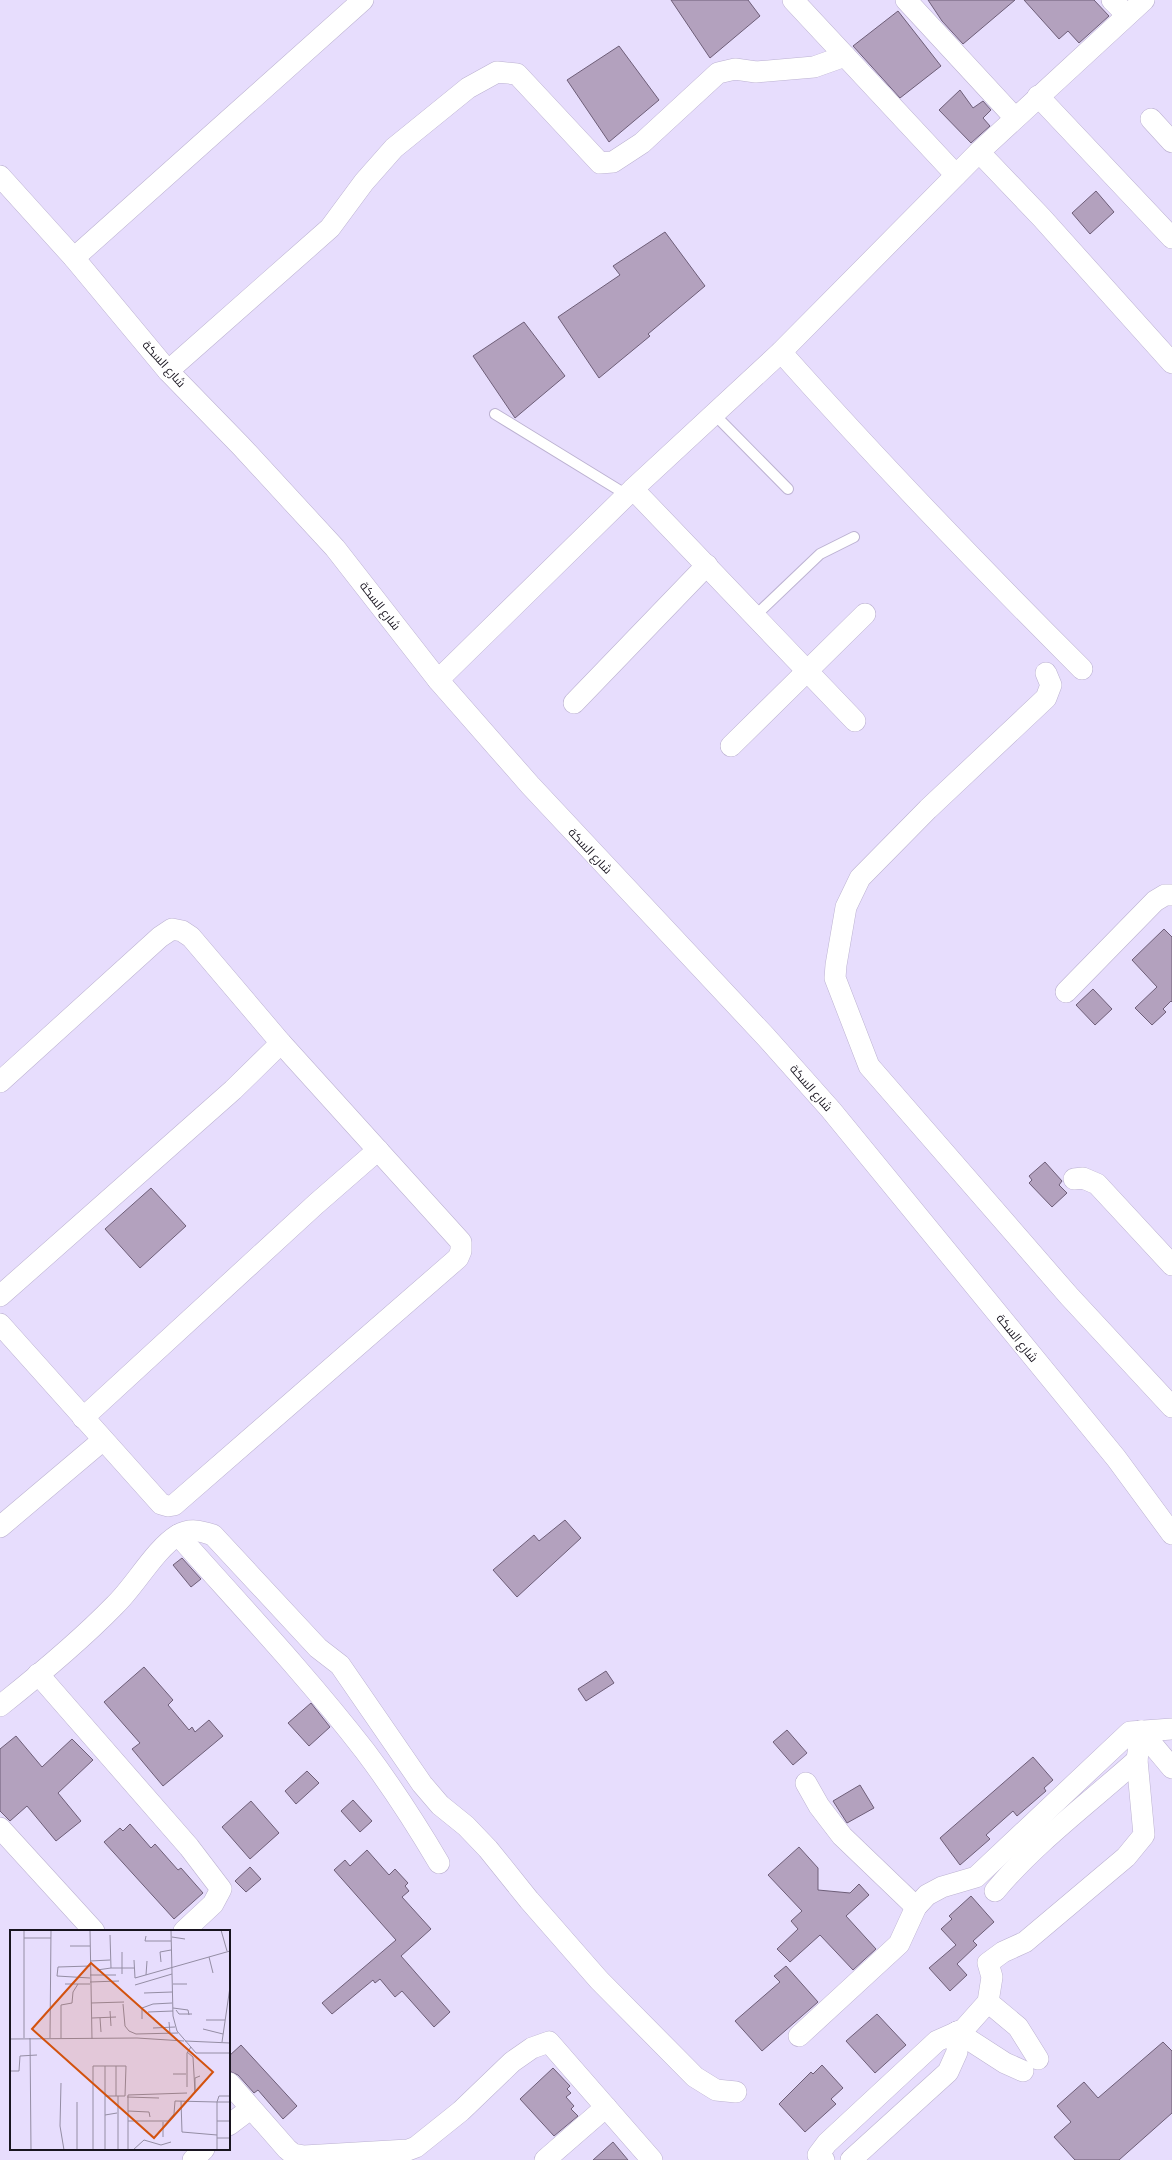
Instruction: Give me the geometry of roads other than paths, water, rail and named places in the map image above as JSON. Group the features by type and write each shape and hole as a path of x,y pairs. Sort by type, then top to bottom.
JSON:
{"street":[{"path":"74,258 363,0"},
{"path":"793,0 956,175"},
{"path":"906,0 1015,118"},
{"path":"1112,0 1127,15"},
{"path":"438,680 630,492 781,352 979,152 1038,96 1144,0"},
{"path":"168,371 330,228 364,182 394,148 468,88 497,72 517,74 578,142 600,163 613,162 642,143 718,73 735,69 756,72 814,67 846,56"},
{"path":"1038,96 1172,238"},
{"path":"1151,119 1172,142"},
{"path":"979,152 1042,218 1172,363"},
{"name":"شارع السكة","path":"0,176 74,258 168,371 241,446 335,548 438,680 530,785 756,1026 831,1110 1116,1458 1172,1534"},
{"path":"781,352 866,447 1006,593 1082,669"},
{"path":"630,492 707,564 855,721"},
{"path":"574,703 707,564"},
{"path":"731,746 865,614"},
{"path":"1046,673 1051,685 1046,698 928,809 855,884 846,907 835,978 869,1066 1068,1296 1169,1399"},
{"path":"1066,992 1155,901 1165,896 1172,895"},
{"path":"0,1082 160,937 172,929 182,931 191,937 281,1043 461,1242 461,1251 458,1258 174,1505 168,1506 161,1504 0,1324"},
{"path":"0,1296 233,1090 281,1043"},
{"path":"83,1418 316,1204 378,1150"},
{"path":"1074,1179 1083,1178 1097,1184 1172,1265"},
{"path":"0,1528 103,1440"},
{"path":"0,1706 116,1605 167,1544 178,1535 188,1530 200,1530 213,1535 318,1648 340,1665 422,1784 440,1805 466,1826 488,1849 529,1900 599,1980 695,2077 716,2090 736,2092"},
{"path":"178,1535 330,1709 407,1810 439,1862"},
{"path":"294,1668 318,1648"},
{"path":"38,1674 189,1847 221,1889 213,1904 185,1930"},
{"path":"799,2036 899,1944 916,1907 927,1895 942,1887 976,1878 1130,1732 1172,1729"},
{"path":"824,2160 818,2155 827,2143 937,2041 964,2029 988,2002 992,1977 988,1964 1003,1952 1026,1942 1126,1857 1144,1835 1137,1760 1141,1732"},
{"path":"1141,1732 1172,1768"},
{"path":"995,1891 1014,1868 1137,1760"},
{"path":"387,1782 408,1764"},
{"path":"806,1783 819,1806 842,1836 916,1907"},
{"path":"0,1828 93,1930"},
{"path":"957,2032 1005,2063 1030,2065 1018,2027 988,2002"},
{"path":"851,2160 948,2072 957,2052 957,2032"},
{"path":"230,2084 250,2109 293,2154 306,2158 408,2150 416,2147 461,2111 512,2062 532,2048 549,2042 652,2160"},
{"path":"545,2160 606,2107"},
{"path":"230,2125 250,2109"},
{"path":"862,2111 872,2129 874,2140"},
{"path":"193,2160 203,2150"}],"lane":[{"path":"495,414 630,492"},
{"path":"714,414 788,490"},
{"path":"755,616 820,554 835,545 854,537"}]}
